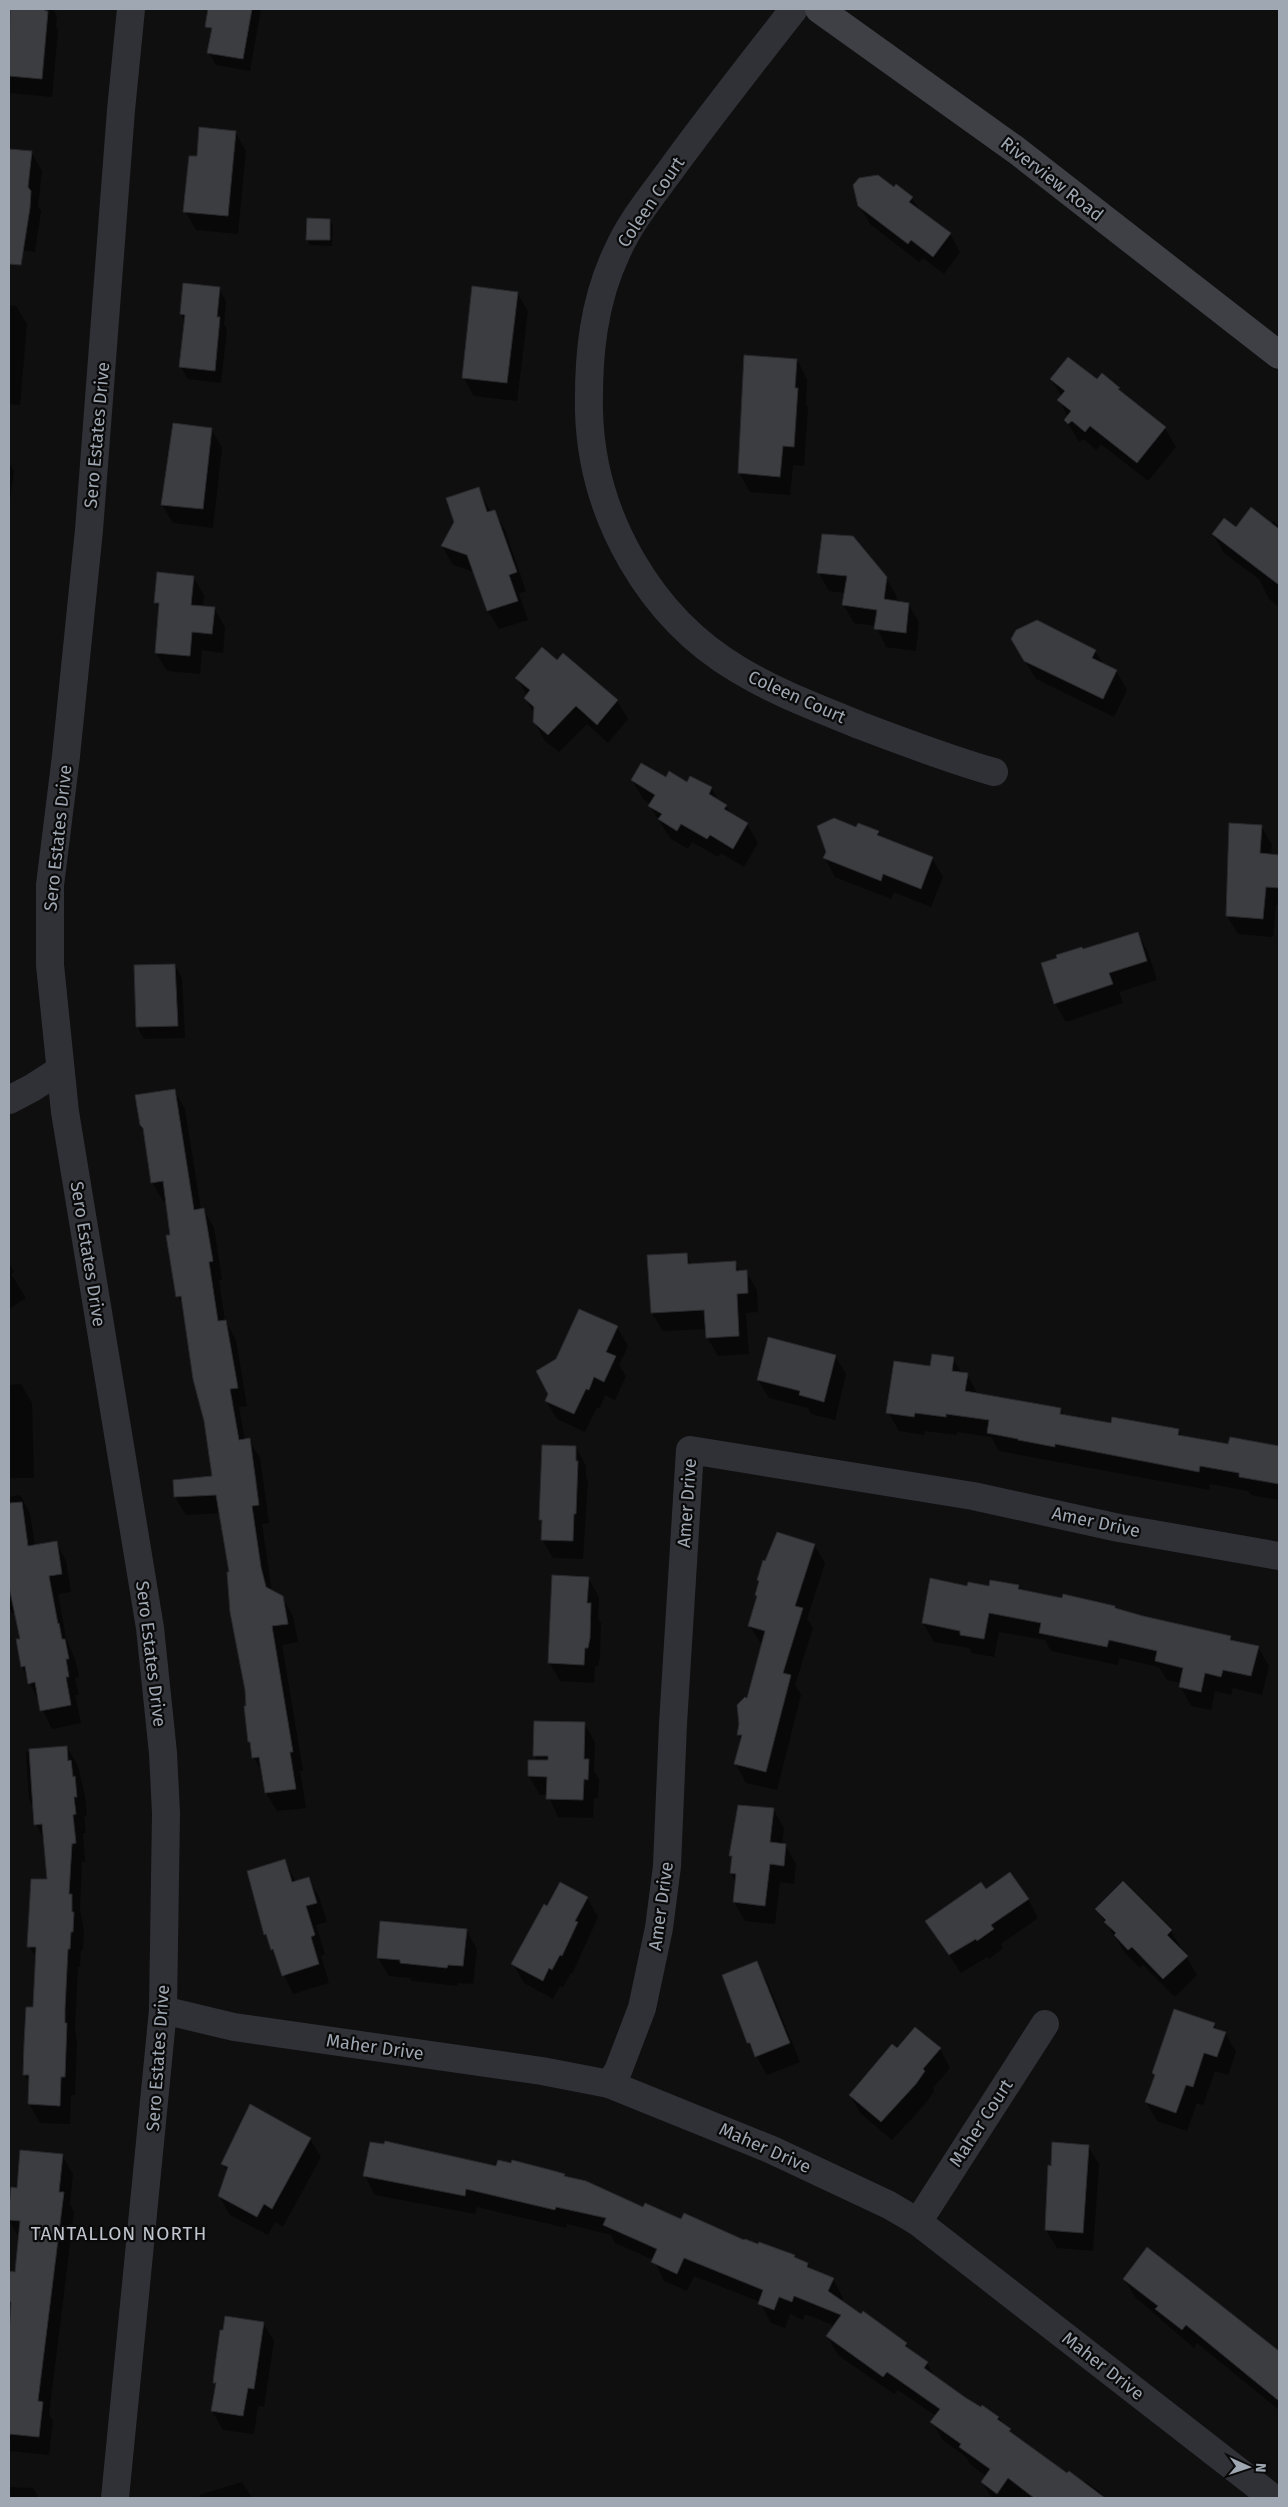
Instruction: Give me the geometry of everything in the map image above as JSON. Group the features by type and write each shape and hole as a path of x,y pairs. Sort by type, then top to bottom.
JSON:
{"street":[{"name":"Sero Estates Drive","path":"116,2498 163,2010 167,1873 161,1734 150,1628 83,1224 60,1070 50,965 50,885 66,756 89,530 121,110 131,9"},
{"name":"Coleen Court","path":"794,9 648,202 617,251 596,315 588,382 593,456 607,510 625,549 642,577 673,618 703,645 737,670 782,694 946,758 994,772"},
{"name":"Riverview Road","path":"819,9 1016,150 1279,355"},
{"path":"9,1100 60,1070"},
{"name":"Amer Drive","path":"609,2084 618,2071 642,2008 652,1969 666,1875 690,1450 973,1496 1119,1528 1279,1556"},
{"name":"Maher Drive","path":"163,2010 234,2027 542,2071 609,2084 772,2150 888,2205 918,2222 1273,2498"},
{"name":"Maher Court","path":"918,2222 1045,2024"}],"building":[{"path":"10,9 46,9 45,11 48,11 42,79 9,76"},
{"path":"208,9 252,9 243,59 207,53 212,28 205,27"},
{"path":"199,127 236,131 228,216 183,212 189,156 197,156"},
{"path":"9,149 32,151 28,187 31,191 30,208 21,265 9,264"},
{"path":"878,175 894,187 896,184 913,197 909,202 951,233 933,257 911,240 908,244 858,206 853,185 859,178"},
{"path":"307,218 330,219 330,240 306,240"},
{"path":"183,283 220,287 217,317 220,317 215,371 179,367 185,315 180,314"},
{"path":"472,286 518,292 507,383 462,378"},
{"path":"744,355 797,359 795,388 798,388 794,447 783,446 780,477 738,473"},
{"path":"1068,357 1097,379 1102,373 1120,388 1118,389 1166,427 1137,463 1090,426 1085,432 1072,421 1068,424 1064,420 1071,411 1057,400 1065,391 1050,379"},
{"path":"173,423 212,428 203,509 161,505"},
{"path":"479,487 487,512 495,510 517,572 509,575 518,601 487,611 467,555 441,546 454,522 446,498"},
{"path":"1251,507 1279,529 1279,585 1212,534 1224,518 1236,527"},
{"path":"822,534 853,536 887,577 884,599 909,603 906,633 874,629 877,610 842,605 847,576 817,573"},
{"path":"157,572 194,576 191,605 215,607 212,634 192,632 190,656 155,653 159,603 154,603"},
{"path":"1037,620 1096,650 1092,658 1117,670 1103,699 1024,661 1011,639 1016,630"},
{"path":"542,647 557,660 563,653 618,700 597,725 576,706 548,735 533,722 534,707 524,698 530,690 515,678"},
{"path":"641,763 666,777 669,771 687,782 690,776 712,787 709,794 727,805 724,809 748,823 733,849 710,835 707,839 681,824 677,831 658,819 662,814 648,806 655,795 631,780"},
{"path":"834,818 856,827 858,823 879,831 877,835 933,857 921,889 883,874 881,881 823,858 826,852 817,826"},
{"path":"1229,823 1262,825 1260,853 1279,855 1279,888 1266,887 1263,919 1226,916"},
{"path":"1138,932 1147,961 1109,973 1113,984 1054,1004 1041,963 1057,958 1056,955 1082,947 1083,949"},
{"path":"175,964 178,1026 136,1027 134,965"},
{"path":"175,1089 194,1210 204,1208 213,1261 209,1262 218,1321 226,1320 238,1388 230,1389 239,1440 250,1438 259,1505 252,1506 261,1567 266,1587 283,1596 288,1624 272,1626 293,1752 290,1752 296,1789 265,1793 259,1757 252,1758 250,1742 248,1742 244,1706 246,1706 245,1690 230,1612 227,1572 229,1572 216,1495 174,1497 173,1480 212,1476 204,1421 193,1379 181,1296 176,1297 166,1235 170,1235 163,1181 151,1183 143,1128 140,1125 135,1095"},
{"path":"687,1253 688,1264 736,1261 736,1271 747,1270 748,1293 737,1294 739,1336 706,1338 704,1310 651,1313 647,1255"},
{"path":"579,1309 618,1326 606,1352 616,1356 604,1382 594,1377 589,1390 586,1389 574,1414 545,1401 548,1394 536,1371 556,1359"},
{"path":"768,1337 836,1355 824,1402 799,1395 800,1391 757,1380"},
{"path":"932,1354 954,1357 952,1371 968,1373 965,1391 1061,1408 1060,1414 1111,1423 1112,1417 1179,1429 1178,1435 1228,1444 1230,1437 1279,1446 1279,1484 1239,1477 1239,1473 1200,1466 1199,1472 1055,1444 1055,1447 1018,1440 987,1433 989,1420 946,1414 946,1417 915,1413 914,1417 886,1413 894,1361 930,1366"},
{"path":"542,1445 576,1446 576,1461 578,1461 573,1541 541,1540 542,1520 539,1520"},
{"path":"22,1502 28,1546 57,1541 62,1574 49,1576 58,1624 62,1639 65,1639 69,1659 66,1659 69,1677 66,1677 71,1705 40,1711 35,1682 28,1684 25,1666 21,1667 16,1639 20,1639 9,1587 9,1503"},
{"path":"777,1532 815,1544 795,1606 803,1608 783,1673 791,1675 766,1772 734,1764 742,1735 737,1735 739,1724 737,1705 745,1697 747,1698 765,1631 748,1626 757,1596 755,1595 759,1581 757,1580 763,1560 765,1561"},
{"path":"552,1575 589,1577 587,1603 591,1603 590,1638 588,1648 585,1648 584,1665 548,1663"},
{"path":"930,1578 967,1586 968,1582 989,1586 990,1580 1019,1585 1018,1589 1062,1598 1063,1594 1115,1606 1115,1608 1143,1616 1231,1636 1230,1640 1259,1646 1251,1676 1223,1670 1221,1677 1205,1673 1201,1692 1179,1687 1183,1668 1155,1661 1157,1651 1109,1640 1107,1647 1039,1633 1041,1623 989,1613 984,1639 960,1635 960,1631 922,1623"},
{"path":"534,1721 585,1722 584,1759 589,1759 588,1780 584,1779 583,1800 546,1799 547,1777 528,1776 528,1760 548,1760 548,1756 533,1756"},
{"path":"67,1746 68,1761 71,1760 73,1777 75,1776 77,1797 74,1797 76,1814 73,1815 76,1843 72,1844 69,1894 72,1894 72,1912 74,1912 73,1932 71,1932 70,1949 68,1949 65,2009 65,2023 67,2023 65,2077 61,2077 60,2106 28,2104 29,2075 23,2075 24,2044 26,2007 33,2007 36,1947 27,1947 31,1879 47,1879 42,1824 34,1825 29,1749"},
{"path":"738,1805 774,1808 770,1842 786,1844 784,1866 770,1864 765,1906 733,1902 736,1874 730,1873 732,1856 729,1856"},
{"path":"285,1859 292,1882 309,1877 317,1903 306,1906 315,1935 311,1937 319,1964 282,1976 273,1949 271,1950 266,1934 264,1935 247,1871"},
{"path":"1010,1872 1029,1899 991,1925 994,1929 977,1941 976,1939 949,1955 925,1921 981,1882 986,1889"},
{"path":"1123,1881 1172,1930 1167,1935 1188,1956 1163,1979 1132,1947 1128,1950 1114,1935 1116,1933 1104,1922 1106,1920 1095,1909"},
{"path":"560,1882 588,1897 575,1921 578,1922 562,1956 560,1955 552,1970 549,1968 543,1981 511,1964 544,1904 547,1906"},
{"path":"380,1921 467,1929 463,1966 448,1965 447,1968 400,1963 400,1960 377,1958"},
{"path":"757,1961 790,2043 755,2057 750,2043 747,2043 722,1975"},
{"path":"1174,2009 1215,2023 1213,2028 1226,2032 1217,2057 1204,2053 1193,2087 1186,2085 1176,2113 1145,2102 1155,2075 1152,2073"},
{"path":"915,2027 941,2048 923,2069 925,2071 916,2084 881,2122 849,2095 892,2044 897,2048"},
{"path":"250,2104 311,2138 272,2209 264,2204 257,2217 218,2196 228,2167 221,2164"},
{"path":"385,2141 496,2166 498,2160 511,2163 512,2160 565,2174 564,2176 586,2181 643,2207 645,2203 681,2219 684,2213 744,2240 758,2244 759,2242 795,2255 794,2257 808,2263 807,2267 834,2278 828,2291 861,2314 863,2311 907,2343 905,2346 928,2362 924,2368 966,2398 981,2407 982,2405 999,2417 997,2419 1011,2429 1009,2431 1067,2473 1069,2471 1105,2498 1034,2498 1008,2478 997,2494 981,2482 990,2469 959,2447 961,2444 930,2422 940,2409 887,2372 883,2377 826,2336 841,2315 794,2296 792,2302 779,2297 774,2310 758,2304 763,2290 684,2258 677,2274 651,2262 657,2249 603,2225 606,2218 556,2207 555,2210 466,2189 465,2196 363,2176 370,2142 384,2144"},
{"path":"1052,2142 1089,2145 1083,2233 1045,2230 1048,2165 1051,2166"},
{"path":"20,2150 63,2154 59,2192 64,2192 38,2401 43,2402 39,2437 9,2434 9,2334 11,2302 9,2302 9,2271 15,2272 20,2221 9,2220 9,2207 11,2187 17,2188"},
{"path":"1147,2247 1279,2351 1279,2401 1186,2325 1182,2330 1155,2309 1158,2306 1123,2279"},
{"path":"225,2316 264,2322 254,2389 248,2388 243,2416 211,2411 216,2383 213,2383 220,2330 223,2330"}],"district":[{"name":"TANTALLON NORTH","path":"119,2233"}]}
